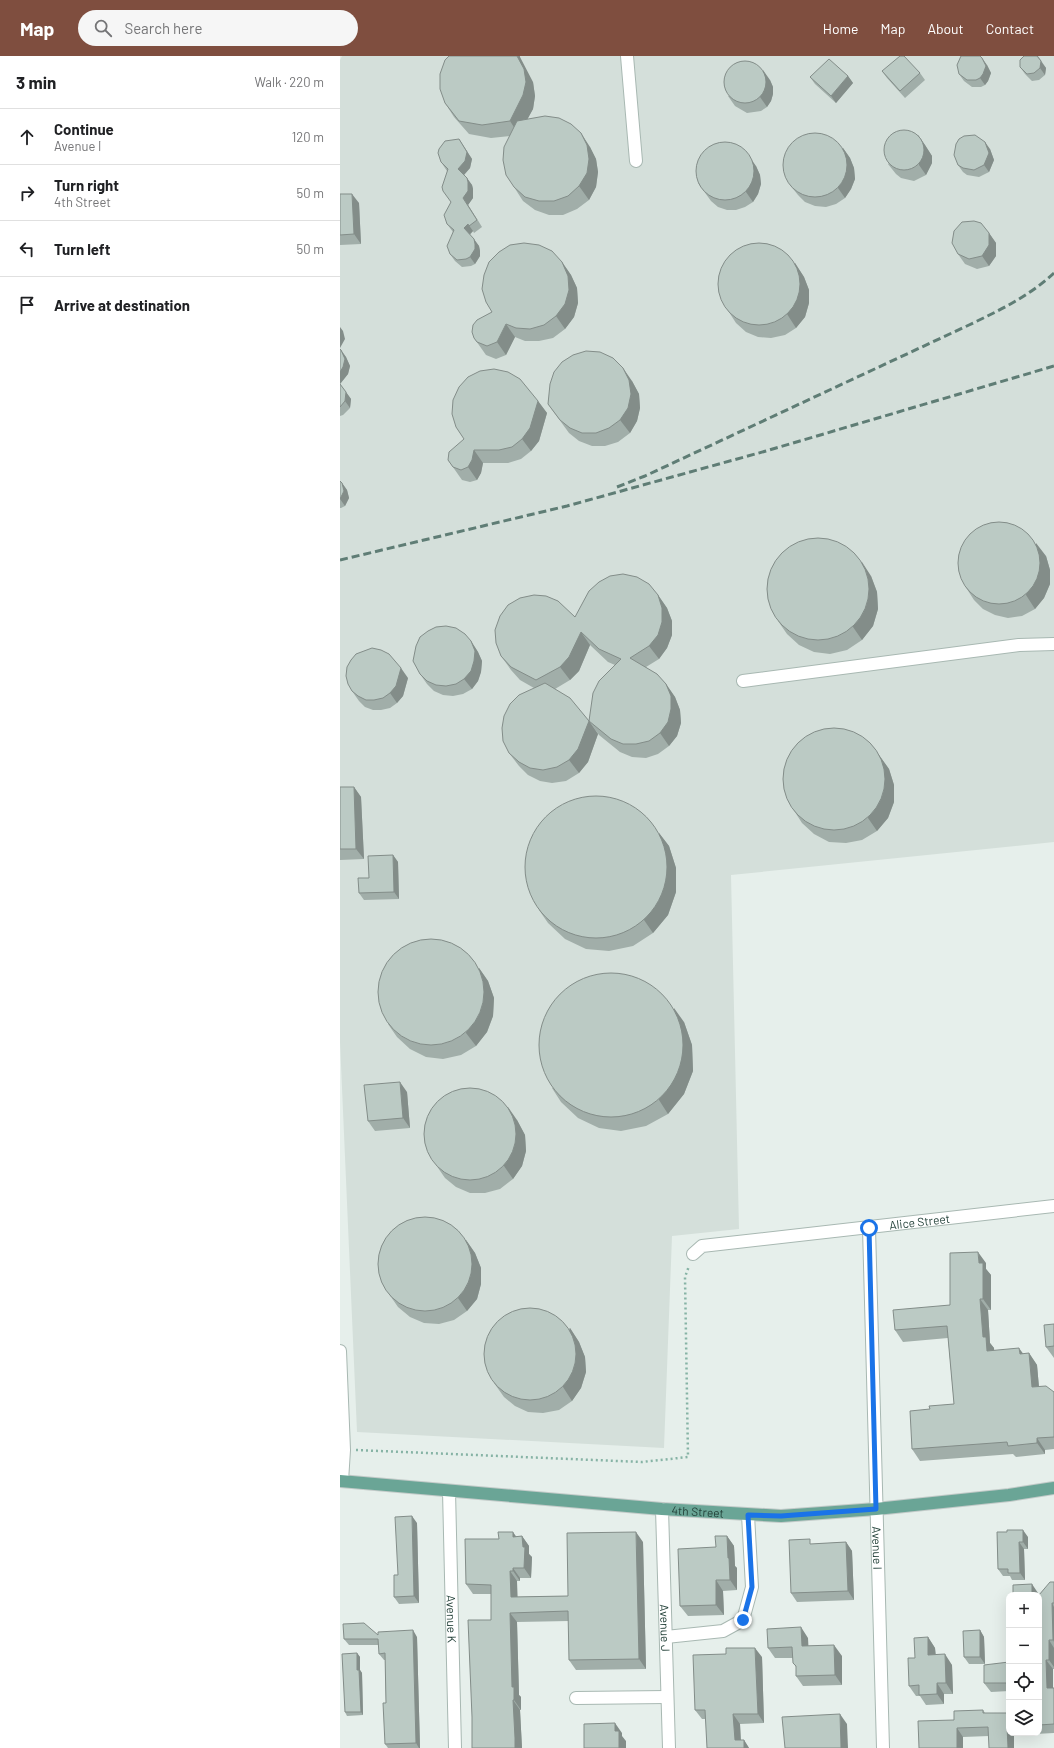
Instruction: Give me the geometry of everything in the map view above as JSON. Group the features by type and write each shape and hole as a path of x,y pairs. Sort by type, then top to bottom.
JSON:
{"main road":[{"name":"4th Street","path":"341,1481 662,1509 781,1516 876,1509 1009,1495 1054,1488"}],"street":[{"path":"627,56 636,161"},
{"path":"743,681 1019,645 1054,644"},
{"name":"Alice Street","path":"693,1254 702,1246 1054,1206"},
{"name":"Avenue I","path":"869,1228 883,1748"},
{"path":"340,1351 344,1450 341,1481"},
{"name":"Avenue K","path":"449,1490 455,1748"},
{"name":"Avenue J","path":"662,1509 669,1748"},
{"path":"666,1637 723,1631 743,1620 752,1587 748,1515"},
{"path":"576,1698 667,1697"}],"path":[{"path":"344,1450 642,1462 688,1457 685,1276 693,1254"}],"shaded area":[{"path":"342,56 1054,56 1054,842 731,875 739,1229 672,1236 664,1448 357,1432 340,1042 340,60"}],"building":[{"path":"449,56 517,56 524,69 526,82 523,95 510,121 482,125 459,121 445,103 440,89 440,74 445,60"},
{"path":"900,56 904,56 920,73 900,91 882,71"},
{"path":"961,56 980,56 982,58 986,66 980,78 976,80 967,80 959,74 957,65"},
{"path":"1024,56 1037,56 1041,61 1040,68 1034,73 1027,74 1020,67 1020,60"},
{"path":"829,59 848,76 831,96 810,77"},
{"path":"741,61 749,61 760,67 766,78 766,86 760,97 749,103 741,103 730,97 724,86 724,78 730,67"},
{"path":"545,116 559,118 571,124 581,133 587,145 589,159 587,173 579,186 568,196 554,201 539,201 525,197 514,187 506,175 503,160 504,147 517,121"},
{"path":"908,130 915,133 921,139 924,150 923,158 915,167 908,170 900,170 893,167 885,158 884,146 887,139 896,131"},
{"path":"815,133 827,135 838,142 845,153 847,165 845,177 838,188 827,195 815,197 803,195 792,188 785,177 783,165 785,153 792,142 803,135"},
{"path":"975,135 985,142 989,153 984,165 974,170 963,168 958,165 954,155 956,144 959,139 964,136"},
{"path":"459,139 467,152 465,161 458,169 467,178 468,182 468,191 463,198 477,220 469,226 468,224 464,228 474,239 475,249 470,257 457,260 450,254 447,246 454,230 447,224 444,215 451,202 443,191 442,187 448,169 441,162 438,153 445,141"},
{"path":"725,142 736,144 749,155 752,160 754,171 752,182 741,195 736,198 725,200 714,198 701,187 698,182 696,171 698,160 709,147 714,144"},
{"path":"340,194 352,194 354,234 340,235"},
{"path":"974,221 981,223 989,233 989,245 982,256 969,259 958,254 952,243 954,231 962,222"},
{"path":"524,243 539,245 552,251 562,262 568,276 569,290 565,304 556,316 544,325 530,329 516,328 506,324 497,342 487,346 477,342 472,332 473,325 477,320 492,312 486,302 482,289 484,275 489,262 499,252 510,245"},
{"path":"759,243 775,246 788,255 797,268 800,284 797,300 788,313 775,322 759,325 743,322 730,313 721,300 718,284 721,268 730,255 743,246"},
{"path":"340,349 345,359 340,372"},
{"path":"586,351 600,352 613,358 623,368 629,380 631,394 628,408 620,420 609,428 596,433 582,433 570,428 560,420 548,404 550,384 554,372 562,362 573,355"},
{"path":"494,369 508,372 520,379 538,401 530,428 522,439 512,447 499,450 474,450 472,460 468,467 461,470 453,467 448,460 449,452 464,439 456,427 452,414 453,400 459,387 468,377 480,371"},
{"path":"340,384 346,392 345,401 340,407"},
{"path":"340,481 344,491 340,499"},
{"path":"991,522 1007,522 1022,529 1033,540 1040,555 1040,571 1037,579 1028,592 1015,601 1007,604 991,604 976,597 965,586 958,571 958,555 965,540 976,529"},
{"path":"818,538 837,542 854,553 865,570 869,589 865,608 854,625 837,636 818,640 799,636 782,625 771,608 767,589 771,570 782,553 799,542"},
{"path":"623,574 637,577 649,584 658,595 662,608 662,622 658,635 649,646 630,658 657,674 666,684 671,696 671,709 668,722 660,733 649,741 636,744 623,744 611,739 589,721 593,693 599,681 621,659 599,649 581,632 569,657 560,667 536,680 511,667 501,656 496,643 495,630 500,616 508,605 520,598 534,595 546,596 558,601 575,617 589,591 599,582 610,576"},
{"path":"446,626 456,628 465,634 471,641 475,651 471,671 464,679 456,684 446,686 436,685 427,681 420,674 413,661 416,646 420,637 436,627"},
{"path":"372,648 389,654 401,668 396,686 390,693 383,698 366,700 352,691 346,676 347,667 356,654"},
{"path":"545,683 570,698 589,721 578,749 569,760 557,767 543,770 530,768 519,762 509,753 503,741 502,728 504,716 510,704 519,695"},
{"path":"834,728 853,732 870,743 881,760 885,779 881,798 870,815 853,826 834,830 815,826 798,815 787,798 783,779 787,760 798,743 815,732"},
{"path":"340,787 354,787 356,849 340,849"},
{"path":"589,796 603,796 617,799 629,804 641,812 651,822 662,840 666,853 666,881 662,894 651,912 641,922 629,930 617,935 603,938 589,938 575,935 563,930 551,922 541,912 533,900 528,888 525,874 525,860 528,846 533,834 541,822 551,812 563,804 575,799"},
{"path":"393,855 394,892 359,893 358,878 369,878 368,856"},
{"path":"431,939 451,943 469,954 480,972 484,992 480,1012 469,1030 451,1041 431,1045 411,1041 393,1030 382,1012 378,992 382,972 393,954 411,943"},
{"path":"604,973 618,973 645,981 657,989 667,999 678,1017 682,1031 682,1059 678,1073 667,1091 657,1101 639,1112 618,1117 604,1117 577,1109 565,1101 555,1091 544,1073 539,1052 539,1038 547,1011 555,999 565,989 583,978"},
{"path":"400,1082 403,1118 368,1121 364,1085"},
{"path":"470,1088 488,1091 503,1101 513,1116 516,1134 513,1152 503,1167 488,1177 470,1180 452,1177 437,1167 427,1152 424,1134 427,1116 437,1101 452,1091"},
{"path":"425,1217 443,1221 458,1231 468,1246 472,1264 468,1282 458,1297 443,1307 425,1311 407,1307 392,1297 382,1282 378,1264 382,1246 392,1231 407,1221"},
{"path":"978,1252 979,1263 983,1263 983,1299 980,1299 983,1337 986,1337 987,1351 1019,1348 1020,1354 1029,1353 1032,1387 1046,1386 1054,1392 1054,1437 1037,1438 1037,1443 1008,1446 1007,1442 912,1449 910,1411 930,1409 929,1406 954,1404 947,1326 895,1330 893,1310 950,1305 950,1253"},
{"path":"530,1308 548,1311 563,1321 573,1336 576,1354 573,1372 563,1387 548,1397 530,1400 512,1397 497,1387 487,1372 484,1354 487,1336 497,1321 512,1311"},
{"path":"1054,1324 1054,1346 1046,1347 1044,1325"},
{"path":"412,1516 414,1596 394,1597 394,1575 398,1575 395,1517"},
{"path":"1007,1530 1023,1530 1023,1542 1019,1542 1020,1573 1008,1573 1008,1569 998,1569 997,1532 1007,1532"},
{"path":"498,1532 513,1532 513,1537 522,1536 523,1547 525,1547 524,1568 513,1568 513,1571 510,1571 511,1597 568,1596 567,1533 636,1532 639,1659 569,1660 568,1611 510,1613 512,1687 514,1687 513,1700 515,1748 472,1748 468,1620 491,1620 491,1585 466,1584 465,1539 499,1539"},
{"path":"715,1536 727,1536 730,1580 716,1580 716,1605 680,1606 678,1549 716,1547"},
{"path":"810,1539 810,1544 846,1542 848,1591 791,1593 789,1540"},
{"path":"1050,1582 1054,1582 1054,1603 1052,1603 1053,1640 1049,1640 1049,1660 1046,1660 1047,1688 1054,1688 1054,1724 1042,1725 1042,1592"},
{"path":"1032,1584 1032,1592 1013,1592 1013,1585"},
{"path":"364,1623 378,1635 378,1632 413,1630 416,1743 385,1744 383,1703 386,1703 385,1653 379,1654 378,1639 344,1639 343,1624"},
{"path":"801,1627 802,1646 834,1645 835,1675 796,1676 796,1666 793,1663 792,1647 768,1648 767,1629"},
{"path":"980,1630 980,1657 964,1657 963,1631"},
{"path":"928,1637 928,1655 945,1654 946,1683 937,1683 937,1694 919,1695 919,1685 909,1686 908,1658 915,1658 914,1638"},
{"path":"726,1648 755,1648 758,1714 733,1714 735,1740 744,1740 744,1748 707,1748 705,1710 695,1710 693,1655 726,1654"},
{"path":"357,1653 361,1712 345,1712 342,1654"},
{"path":"1006,1662 1006,1683 984,1683 984,1665"},
{"path":"983,1710 983,1713 1006,1713 1006,1736 1007,1736 1008,1748 989,1748 988,1727 957,1728 957,1748 919,1748 918,1721 954,1720 954,1711"},
{"path":"840,1714 841,1748 785,1748 782,1717"},
{"path":"615,1723 615,1731 619,1731 619,1748 584,1748 584,1724"}],"railway":[{"path":"617,487 645,476 1003,308 1024,296 1054,273"},
{"path":"340,560 567,506 766,451 1054,366"}],"route":[{"path":"743,1620 752,1587 748,1515 781,1516 876,1509 869,1228"}]}
